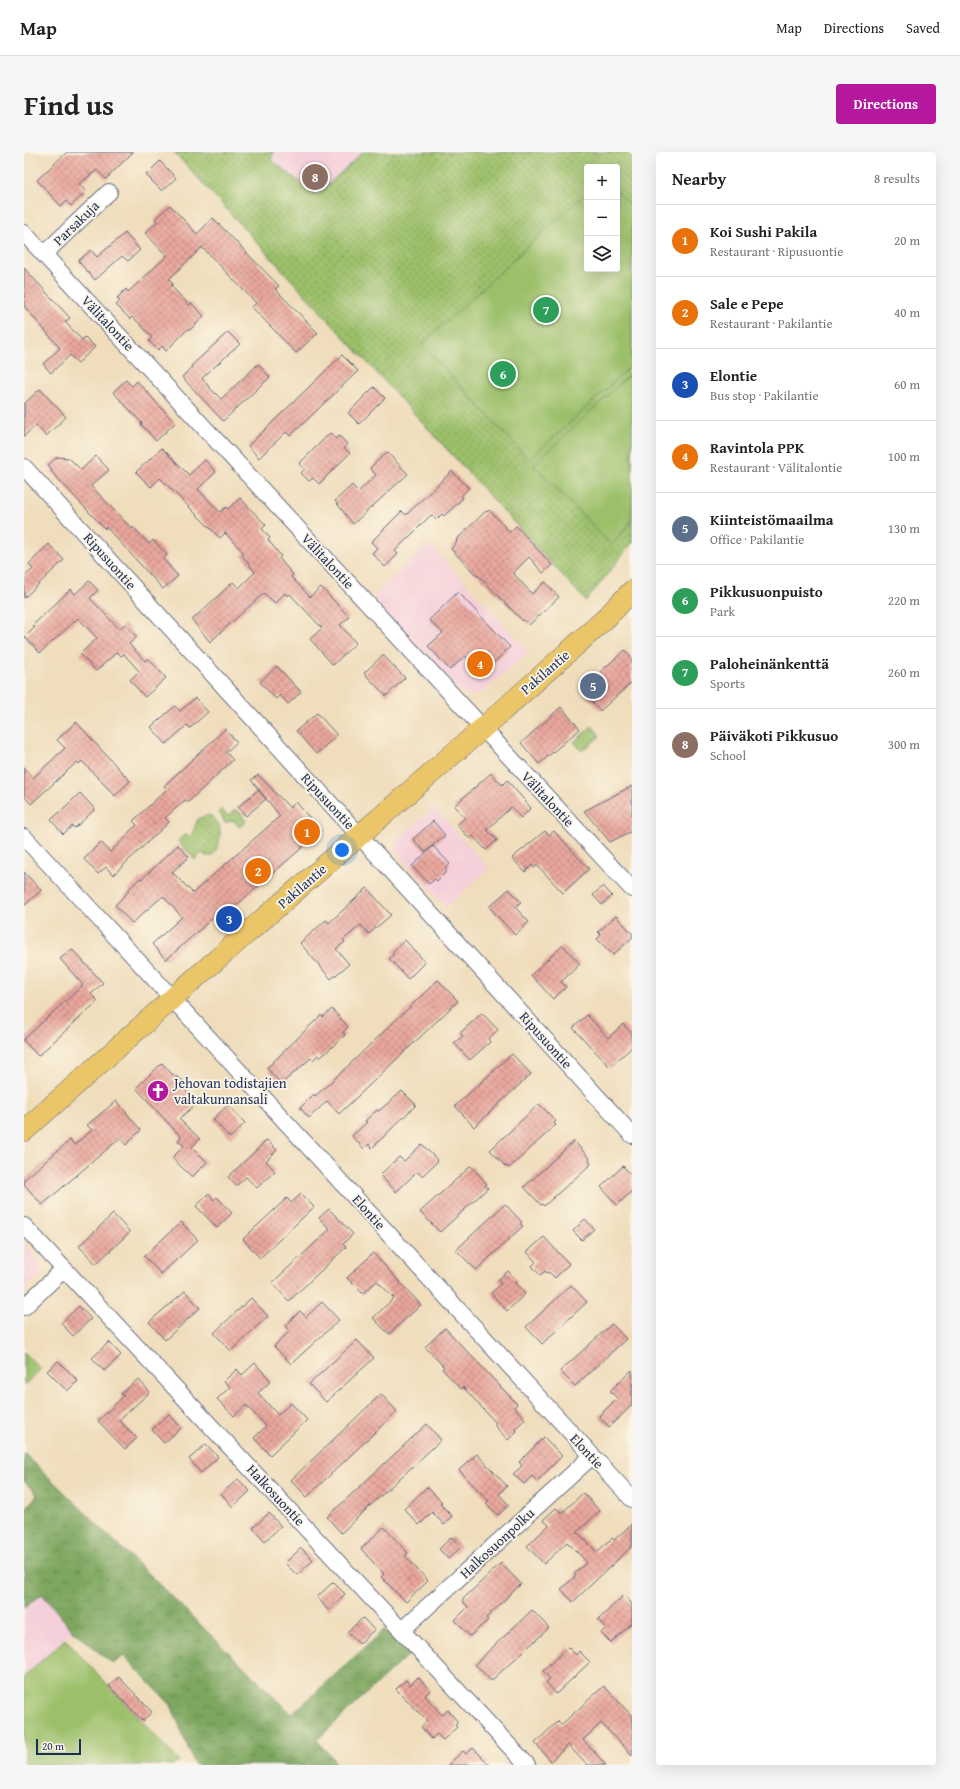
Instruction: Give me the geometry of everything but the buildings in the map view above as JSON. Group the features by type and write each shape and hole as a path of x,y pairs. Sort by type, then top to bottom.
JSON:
{"main road":[{"name":"Pakilantie","path":"24,1131 173,998 483,728 630,597"}],"street":[{"name":"Parsakuja","path":"44,254 109,192"},
{"name":"Välitalontie","path":"24,233 632,889"},
{"name":"Ripusuontie","path":"24,467 632,1135"},
{"name":"Elontie","path":"24,837 632,1499"},
{"name":"Halkosuontie","path":"24,1226 527,1765"},
{"path":"24,1307 64,1269"},
{"name":"Halkosuonpolku","path":"402,1630 592,1456"}],"shaded area":[{"path":"274,152 363,152 317,195 270,160"},
{"path":"429,544 529,651 484,691 476,695 467,695 459,690 372,597"},
{"path":"434,807 489,869 446,907 396,851 397,841"},
{"path":"24,1244 41,1263 40,1276 24,1291"},
{"path":"42,1594 73,1631 24,1677 24,1608"}],"green space":[{"path":"174,152 274,152 271,160 317,195 363,152 632,152 632,365 626,371 632,378 632,543 586,601"},
{"path":"620,194 632,207 632,365 529,460 422,344 584,195 584,272 620,272"},
{"path":"628,376 632,380 632,520 612,545 534,465"},
{"path":"592,726 600,736 582,751 574,742"},
{"path":"221,809 228,816 235,810 241,813 246,822 239,827 233,820 225,823 219,812"},
{"path":"209,815 214,818 220,828 218,846 212,856 205,856 202,853 195,860 178,841 186,834 189,837 191,835 199,818"},
{"path":"24,1352 41,1369 24,1385"},
{"path":"24,1453 292,1714 385,1629 409,1654 317,1740 338,1765 195,1765 171,1705 124,1656 113,1664 73,1631 42,1594 24,1608 24,1511 37,1495 24,1481"},
{"path":"65,1639 179,1761 174,1765 28,1765 24,1761 24,1677"}],"place":[{"name":"Päiväkoti Pikkusuo","path":"315,177"},
{"name":"Paloheinänkenttä","path":"546,310"},
{"name":"Pikkusuonpuisto","path":"503,374"},
{"name":"Ravintola PPK","path":"480,664"},
{"name":"Kiinteistömaailma","path":"593,686"},
{"name":"Koi Sushi Pakila","path":"307,832"},
{"name":"Sale e Pepe","path":"258,871"},
{"name":"Elontie","path":"229,919"},
{"name":"Jehovan todistajien valtakunnansali","path":"158,1091"}]}
